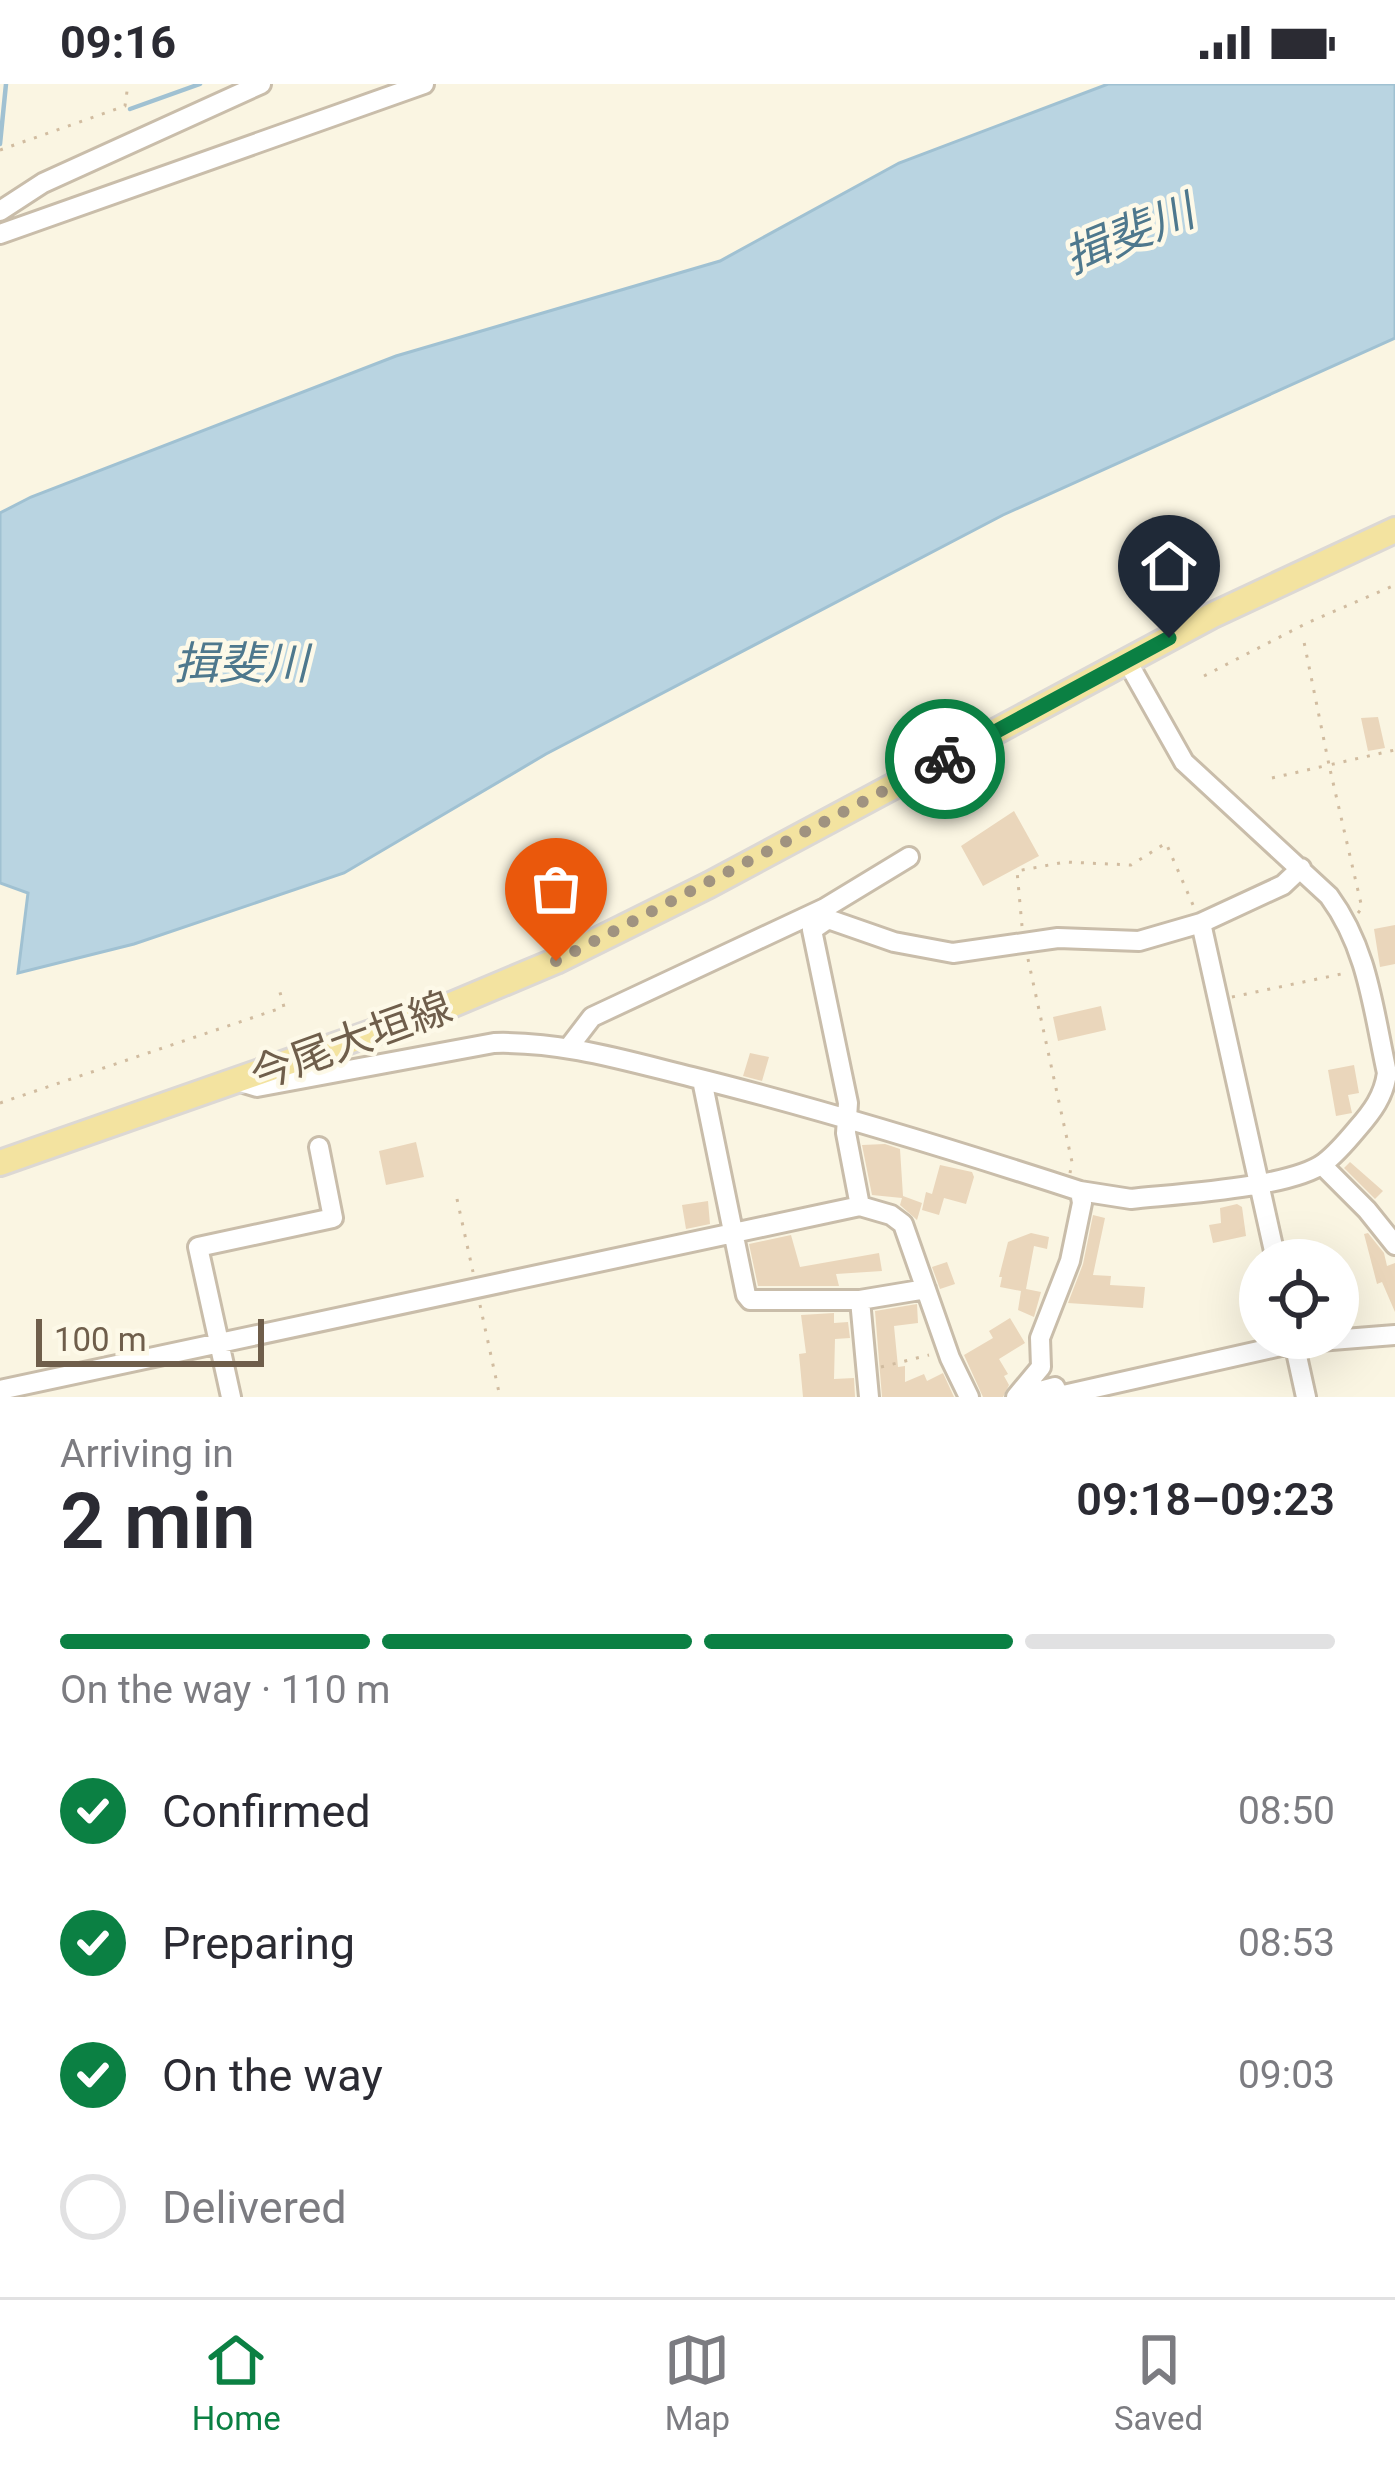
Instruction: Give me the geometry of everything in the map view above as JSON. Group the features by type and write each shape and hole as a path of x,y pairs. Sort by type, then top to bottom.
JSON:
{"main road":[{"name":"今尾大垣線","path":"0,1163 451,1005 556,961 726,876 1228,607 1395,530"}],"street":[{"path":"0,212 44,183 261,84"},
{"path":"0,234 424,84"},
{"path":"237,1082 257,1087 494,1043 569,1047 845,1115 1074,1188 1131,1199 1258,1183 1322,1165 1376,1107 1391,1071 1364,958 1348,921 1301,868 1184,762 1127,661"},
{"path":"569,1047 592,1017 825,908 909,857"},
{"path":"860,1206 845,1115 848,1103 812,930 828,919 894,942 953,952 1024,942 1139,940 1201,923 1283,885 1301,868"},
{"path":"1201,923 1271,1239"},
{"path":"702,1080 750,1300 860,1300 926,1289"},
{"path":"231,1397 198,1247 333,1217 319,1147"},
{"path":"1322,1165 1395,1245"},
{"path":"1017,1397 1041,1367 1040,1338 1070,1261 1082,1203 1074,1188"},
{"path":"0,1390 860,1206 892,1215 903,1224 950,1358 969,1397"},
{"path":"860,1300 869,1397"},
{"path":"1359,1337 1395,1335"},
{"path":"1017,1397 1055,1387 1059,1396 1239,1354"},
{"path":"1298,1359 1306,1397"}],"path":[{"path":"0,150 125,106 128,84"},
{"path":"1204,676 1307,622 1395,585"},
{"path":"1303,638 1362,908 1348,921"},
{"path":"1272,778 1395,750"},
{"path":"1074,1188 1024,942 1017,872 1065,862 1131,865 1166,843 1201,923"},
{"path":"1219,1000 1364,970"},
{"path":"0,1103 284,1007 278,985"},
{"path":"868,1371 925,1354 950,1358"}],"water":[{"name":"揖斐川","path":"1108,84 1395,84 1395,338 1003,515 546,754 344,873 134,944 18,973 28,893 0,883 0,513 396,356 720,261 899,163"}],"building":[{"path":"1378,717 1385,748 1368,751 1361,718"},
{"path":"1014,811 1039,856 983,886 961,846"},
{"path":"1395,925 1395,964 1380,967 1374,929"},
{"path":"1101,1006 1106,1030 1058,1041 1053,1017"},
{"path":"750,1053 769,1057 762,1081 743,1076"},
{"path":"1354,1065 1359,1093 1348,1095 1352,1113 1336,1116 1328,1070"},
{"path":"416,1142 424,1177 386,1185 379,1151"},
{"path":"862,1145 900,1149 903,1196 922,1203 917,1220 900,1205 902,1198 872,1195"},
{"path":"1350,1162 1383,1191 1375,1199 1344,1168"},
{"path":"940,1165 972,1172 974,1177 966,1204 944,1198 939,1215 922,1210"},
{"path":"708,1201 710,1224 686,1229 682,1205"},
{"path":"1242,1207 1246,1236 1213,1243 1209,1225 1221,1223 1220,1208"},
{"path":"1093,1215 1105,1218 1093,1275 1111,1276 1110,1285 1145,1287 1143,1308 1068,1303 1083,1264"},
{"path":"1031,1233 1049,1237 1047,1249 1034,1246 1026,1289 1041,1292 1034,1317 1018,1310 1021,1291 1000,1287 999,1277 1008,1242"},
{"path":"1364,1234 1384,1253 1387,1266 1395,1263 1395,1312 1382,1282 1377,1284"},
{"path":"791,1235 800,1267 879,1253 882,1271 836,1274 839,1286 758,1286 749,1244"},
{"path":"947,1262 955,1284 940,1289 932,1267"},
{"path":"917,1304 918,1323 894,1326 898,1367 905,1366 905,1382 924,1374 927,1381 943,1373 954,1397 882,1397 875,1311"},
{"path":"834,1313 834,1323 848,1322 850,1338 835,1339 834,1379 854,1378 855,1397 803,1397 799,1354 806,1353 801,1315"},
{"path":"1010,1318 1025,1343 999,1359 1008,1374 1003,1397 983,1397 964,1355 993,1338 989,1331"}],"waterway":[{"path":"0,144 6,84"},
{"path":"130,109 200,84"}],"way so far":[{"path":"556,961 945,759"}],"route":[{"path":"945,759 1169,638"}]}
